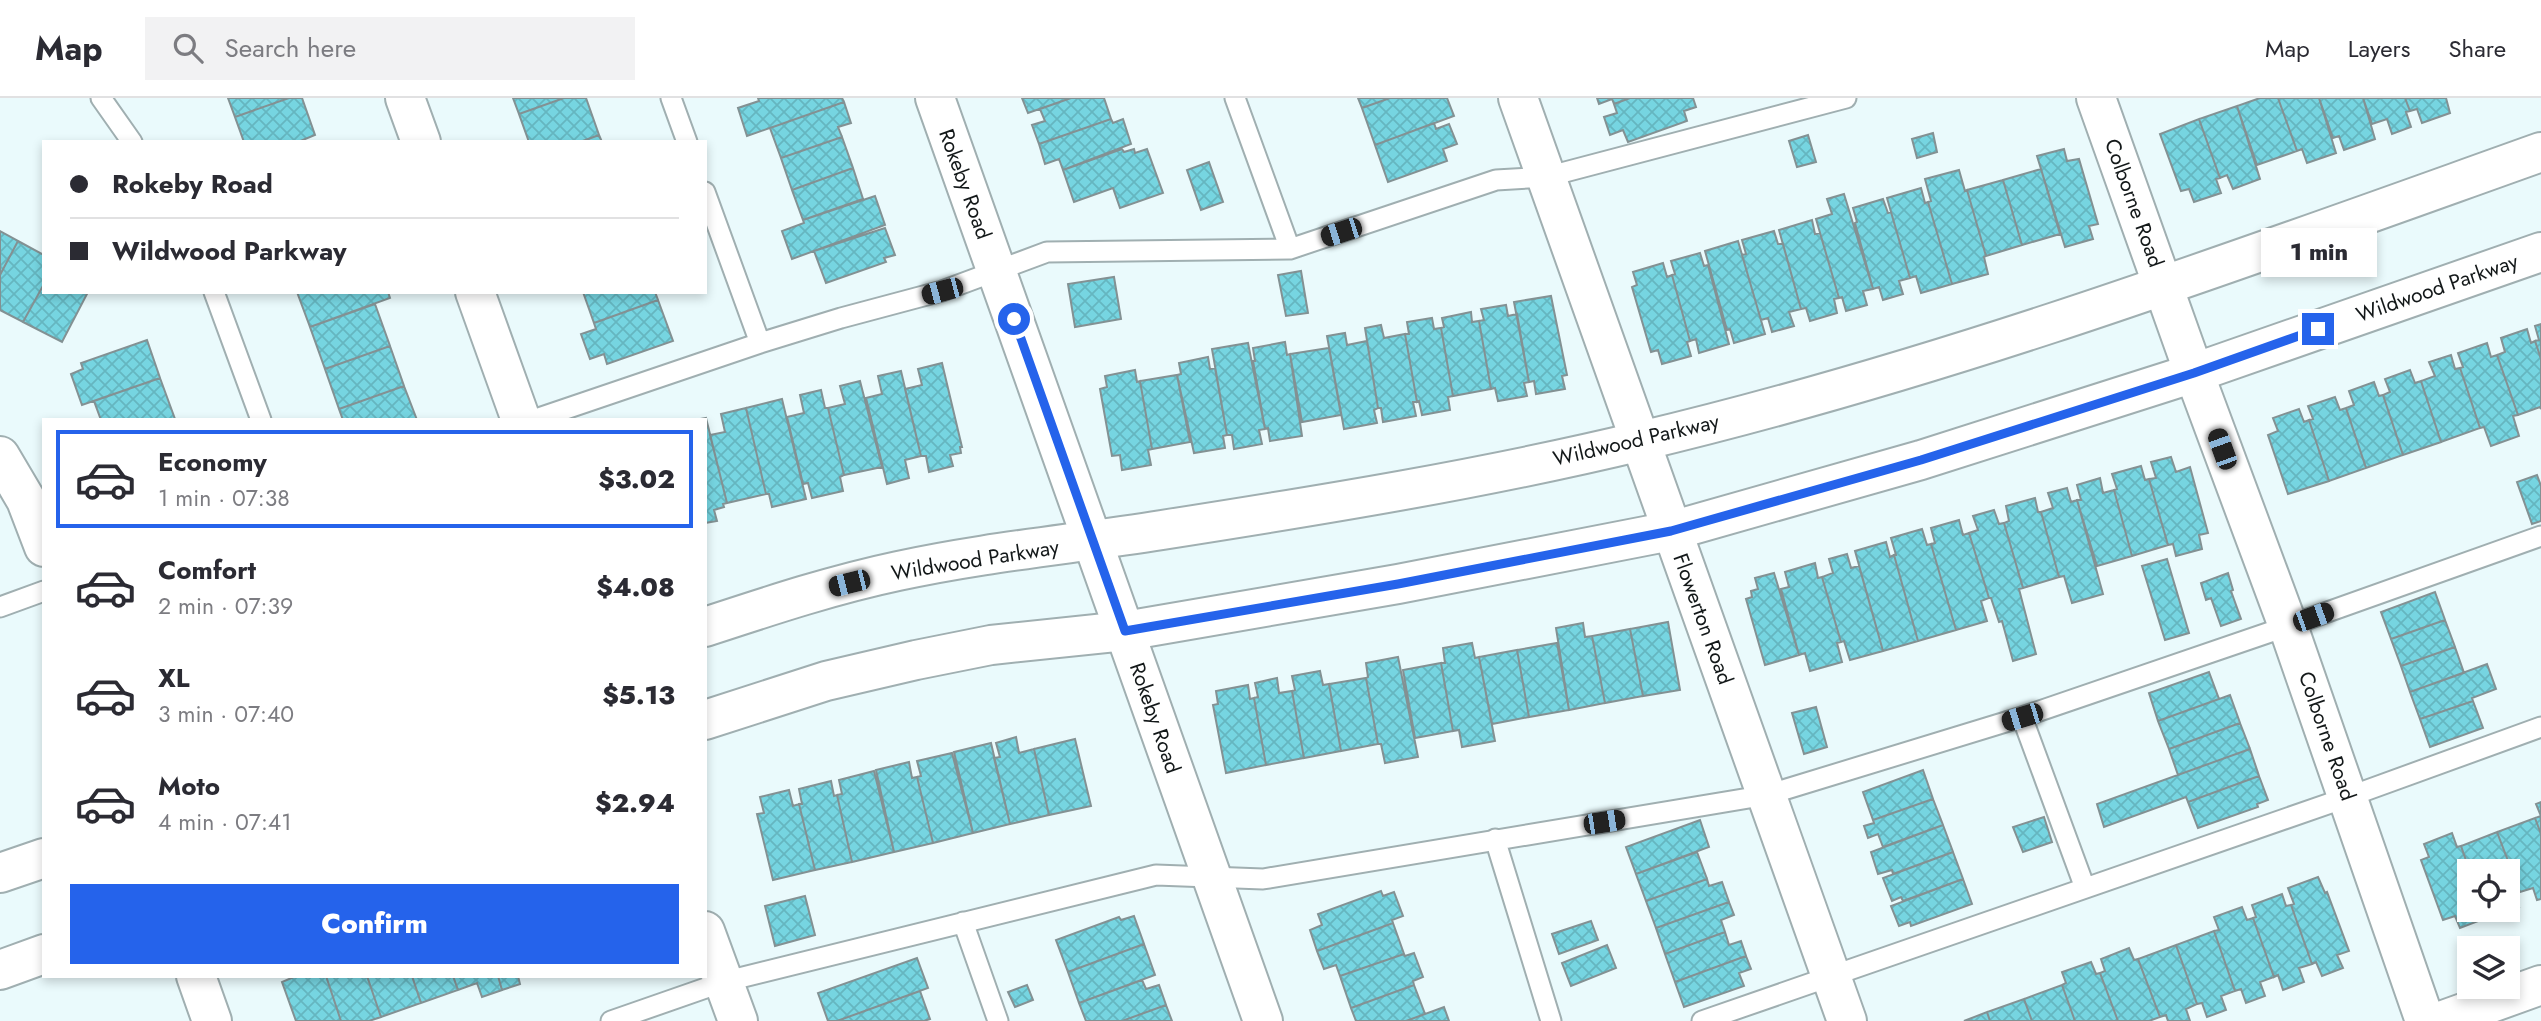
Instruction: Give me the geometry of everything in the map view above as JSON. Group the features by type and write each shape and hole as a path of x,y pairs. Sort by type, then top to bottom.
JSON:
{"street":[{"path":"405,98 420,140"},
{"name":"Rokeby Road","path":"935,98 1263,1021"},
{"name":"Flowerton Road","path":"1518,98 1847,1021"},
{"name":"Colborne Road","path":"2096,98 2288,626 2425,1021"},
{"name":"Wildwood Parkway","path":"707,626 802,595 896,571 978,556 1093,541 1375,496 1640,441 1890,375 2164,287 2541,152"},
{"name":"Wildwood Parkway","path":"707,719 826,681 991,645 1125,631 1398,584 1671,531 1921,460 2194,373 2541,252"},
{"path":"476,294 520,418"},
{"path":"0,456 26,500 42,542"},
{"path":"0,873 42,859"},
{"path":"707,937 738,1021"},
{"path":"0,970 42,955"},
{"path":"197,978 212,1021"},
{"path":"2441,1021 2541,985"}],"lane":[{"path":"101,98 131,140"},
{"path":"671,98 686,140"},
{"path":"1235,98 1290,249"},
{"path":"539,418 760,343 942,291 1047,252 1290,249 1496,180 1546,177 1806,104 1846,98"},
{"path":"707,197 760,343"},
{"path":"215,294 260,418"},
{"path":"611,1021 723,982 1156,875 1263,879 1767,795 2022,717 2540,539"},
{"path":"0,607 42,592"},
{"path":"2022,717 2085,888"},
{"path":"1702,1021 2348,797 2541,727"},
{"path":"1495,839 1551,1021"},
{"path":"963,922 998,1021"}],"building":[{"path":"228,98 289,98 235,117"},
{"path":"289,98 302,98 315,135 303,140 243,140 235,117"},
{"path":"513,98 564,98 519,114"},
{"path":"564,98 586,98 599,135 585,140 528,140 519,114"},
{"path":"758,98 842,98 844,102 747,136 738,108 759,101"},
{"path":"1022,98 1071,98 1028,113"},
{"path":"1071,98 1104,98 1111,119 1039,144 1032,125 1045,121 1040,109"},
{"path":"1358,98 1390,98 1362,108"},
{"path":"1390,98 1447,98 1454,116 1375,145 1362,108"},
{"path":"1597,98 1630,98 1614,104 1612,99 1599,104"},
{"path":"1630,98 1693,98 1696,107 1684,111 1687,121 1628,142 1623,130 1610,135 1604,117 1617,113 1614,104"},
{"path":"2260,98 2278,98 2297,151 2257,165 2237,106"},
{"path":"2278,98 2319,98 2336,153 2307,163 2302,149 2297,151"},
{"path":"2319,98 2363,98 2375,139 2344,150 2339,136 2333,138"},
{"path":"2363,98 2405,98 2410,111 2406,112 2411,127 2392,134 2387,119 2372,124"},
{"path":"2405,98 2446,98 2450,113 2422,123 2417,109 2410,111"},
{"path":"844,102 851,123 838,127 842,137 781,158 770,128"},
{"path":"2237,106 2260,179 2233,189 2227,175 2220,178 2199,119"},
{"path":"1111,119 1113,123 1123,119 1131,144 1063,170 1059,159 1045,164 1039,144"},
{"path":"2199,119 2220,178 2216,179 2221,193 2194,202 2189,189 2181,191 2160,134"},
{"path":"1434,123 1436,129 1449,124 1457,144 1443,149 1447,161 1388,182 1375,145"},
{"path":"1933,133 1937,152 1917,158 1912,139"},
{"path":"599,135 601,140 585,140"},
{"path":"1808,135 1816,162 1797,167 1789,141"},
{"path":"842,137 853,168 792,190 781,158"},
{"path":"1122,149 1124,152 1134,149 1135,153 1147,149 1163,193 1120,208 1113,188 1074,202 1063,170"},
{"path":"2064,149 2067,161 2079,159 2098,224 2089,226 2093,239 2065,247 2037,156"},
{"path":"1209,162 1223,202 1201,210 1187,170"},
{"path":"853,168 863,199 803,220 792,190"},
{"path":"2041,169 2060,234 2022,245 2003,180"},
{"path":"1959,170 1986,256 1988,274 1952,284 1928,202 1931,201 1925,179"},
{"path":"2003,180 2022,245 1986,256 1967,190"},
{"path":"1921,188 1925,203 1928,202 1952,284 1921,293 1916,276 1910,278 1887,198"},
{"path":"1844,194 1873,289 1863,291 1867,305 1846,311 1842,297 1839,298 1816,219 1832,214 1827,199"},
{"path":"875,196 885,225 792,259 782,231 804,223 803,220"},
{"path":"1883,199 1888,213 1891,212 1910,278 1899,281 1903,294 1883,300 1879,287 1873,289 1853,208"},
{"path":"1812,220 1815,234 1820,233 1839,298 1834,299 1837,313 1810,321 1806,308 1801,309 1779,230"},
{"path":"885,228 895,255 884,258 886,262 826,283 814,251"},
{"path":"0,231 18,241 0,275"},
{"path":"1774,231 1778,244 1783,244 1801,309 1789,312 1794,326 1772,332 1768,318 1761,320 1742,255 1746,254 1742,240"},
{"path":"18,241 42,254 42,288 23,322 0,310 0,275"},
{"path":"1738,241 1765,334 1734,343 1730,329 1727,330 1705,251"},
{"path":"1700,253 1704,266 1708,265 1729,344 1699,353 1696,339 1690,341 1672,275 1675,274 1671,261"},
{"path":"1663,263 1667,277 1672,275 1690,341 1687,342 1691,356 1662,364 1658,350 1651,352 1632,287 1637,285 1633,272"},
{"path":"1301,271 1308,313 1286,316 1278,275"},
{"path":"1114,277 1121,319 1075,327 1068,284"},
{"path":"42,288 42,294 87,294 62,342 23,322"},
{"path":"298,294 389,294 390,298 310,327"},
{"path":"584,294 656,294 658,300 594,323"},
{"path":"1551,296 1567,375 1562,376 1565,389 1536,394 1534,381 1529,382 1514,302"},
{"path":"658,300 673,341 607,364 604,354 590,359 581,334 596,329 594,323"},
{"path":"375,304 390,346 325,369 310,327"},
{"path":"1506,305 1508,316 1517,314 1529,382 1524,383 1527,396 1498,401 1495,388 1491,389 1479,321 1484,320 1481,309"},
{"path":"1471,312 1472,322 1479,321 1491,389 1453,396 1441,328 1444,327 1442,318"},
{"path":"1432,318 1434,329 1441,328 1453,396 1448,397 1450,410 1422,415 1419,401 1417,402 1405,334 1409,334 1407,322"},
{"path":"2541,324 2541,359 2535,341 2539,340 2535,326"},
{"path":"1381,325 1384,338 1405,334 1417,402 1413,402 1416,416 1383,422 1381,408 1378,408 1365,328"},
{"path":"2527,329 2531,343 2535,341 2541,359 2541,409 2540,407 2518,415 2497,355 2505,352 2501,338"},
{"path":"1345,333 1347,345 1367,341 1378,408 1374,410 1377,423 1344,429 1327,336"},
{"path":"147,340 160,378 82,405 71,374 83,369 81,363"},
{"path":"1285,342 1287,355 1290,354 1302,436 1270,441 1268,428 1265,429 1253,348"},
{"path":"1248,343 1265,429 1259,430 1262,444 1234,449 1232,435 1227,435 1212,349"},
{"path":"2487,343 2491,357 2497,355 2518,415 2513,416 2519,436 2491,446 2484,427 2480,428 2460,368 2463,367 2458,353"},
{"path":"390,346 404,386 339,409 325,369"},
{"path":"1329,348 1341,415 1302,422 1290,354"},
{"path":"2451,355 2455,369 2460,368 2480,428 2441,442 2421,381 2435,376 2429,362"},
{"path":"1208,357 1210,369 1215,368 1227,435 1223,436 1225,448 1194,453 1177,375 1181,374 1179,363"},
{"path":"942,363 962,447 961,453 950,455 953,466 929,472 926,456 921,456 905,389 922,385 918,369"},
{"path":"1135,370 1137,382 1140,381 1152,449 1148,450 1151,465 1122,470 1120,455 1112,456 1100,389 1107,387 1105,376"},
{"path":"2410,370 2415,383 2421,381 2441,442 2403,455 2383,395 2390,392 2385,379"},
{"path":"901,371 921,456 905,460 909,478 887,484 866,398 882,394 878,376"},
{"path":"1177,375 1190,442 1152,449 1140,381"},
{"path":"160,378 175,418 100,418 94,401"},
{"path":"860,381 882,467 844,475 828,408 845,404 840,386"},
{"path":"2374,382 2379,396 2383,395 2403,455 2366,468 2346,408 2354,405 2349,391"},
{"path":"404,386 416,418 342,418 339,409"},
{"path":"821,390 844,475 840,477 843,491 812,498 808,483 803,484 787,417 804,413 800,395"},
{"path":"2335,397 2340,410 2346,408 2366,468 2329,481 2309,420 2313,419 2308,406"},
{"path":"782,399 806,499 772,507 769,494 766,494 746,408"},
{"path":"746,408 766,494 727,503 710,435 725,432 721,414"},
{"path":"2299,409 2304,422 2309,420 2329,481 2288,494 2268,435 2278,431 2273,418"},
{"path":"707,422 727,503 714,510 717,521 707,523"},
{"path":"2171,457 2176,472 2190,467 2208,533 2199,535 2202,549 2176,556 2173,544 2168,545 2149,479 2156,478 2151,462"},
{"path":"2141,466 2145,480 2149,479 2168,545 2132,556 2112,474"},
{"path":"2537,475 2541,486 2541,521 2532,524 2517,482"},
{"path":"2100,478 2103,493 2114,490 2132,556 2097,566 2077,500 2081,500 2077,485"},
{"path":"2067,488 2071,502 2077,500 2103,594 2072,603 2064,576 2059,577 2041,512 2053,508 2048,493"},
{"path":"2035,498 2059,577 2023,588 2004,523 2009,521 2006,506"},
{"path":"1994,510 1999,524 2004,523 2023,588 2019,589 2036,654 2013,661 2002,621 1999,622 1989,598 1969,533 1978,530 1973,516"},
{"path":"1959,520 1963,535 1969,533 1989,598 1981,601 1987,621 1956,630 1931,544 1935,543 1931,528"},
{"path":"1922,529 1927,545 1931,544 1956,630 1918,641 1891,538"},
{"path":"1886,542 1890,557 1894,555 1918,641 1883,651 1855,551"},
{"path":"1847,554 1851,568 1859,566 1883,651 1850,660 1844,641 1841,642 1822,577 1833,573 1829,559"},
{"path":"2167,559 2189,633 2165,640 2142,566"},
{"path":"1815,563 1818,578 1822,577 1841,642 1837,643 1842,662 1810,671 1805,653 1799,655 1781,589 1789,587 1785,572"},
{"path":"1774,573 1799,655 1765,665 1746,599 1752,597 1751,591 1758,589 1755,578"},
{"path":"2228,573 2241,619 2221,626 2211,598 2206,600 2201,583"},
{"path":"2435,592 2445,620 2391,639 2381,612"},
{"path":"2445,620 2455,647 2401,666 2391,639"},
{"path":"1668,622 1680,690 1643,696 1630,629"},
{"path":"1583,623 1585,637 1592,636 1605,703 1569,710 1556,628"},
{"path":"1630,629 1643,696 1605,703 1592,636"},
{"path":"1472,643 1475,658 1479,657 1495,741 1462,747 1459,730 1453,731 1441,663 1445,663 1443,648"},
{"path":"1557,643 1569,710 1529,717 1517,650"},
{"path":"2455,647 2464,673 2410,692 2401,666"},
{"path":"1517,650 1529,717 1492,724 1479,657"},
{"path":"1398,657 1418,757 1385,763 1381,744 1378,744 1366,678 1366,663"},
{"path":"1441,663 1453,731 1415,738 1403,670"},
{"path":"2487,664 2496,689 2472,698 2473,701 2420,719 2410,692"},
{"path":"1320,671 1323,685 1329,684 1341,751 1304,758 1292,691 1295,690 1292,676"},
{"path":"2209,672 2219,699 2158,721 2149,693"},
{"path":"1277,678 1279,693 1292,691 1304,758 1266,765 1254,698 1258,697 1255,683"},
{"path":"1366,678 1378,744 1341,751 1329,684"},
{"path":"1248,685 1250,699 1254,698 1266,765 1226,773 1213,705 1218,704 1216,691"},
{"path":"2230,695 2240,723 2169,749 2158,721"},
{"path":"2473,701 2483,728 2430,747 2420,719"},
{"path":"1816,707 1827,747 1804,754 1792,713"},
{"path":"2240,723 2250,749 2178,775 2169,749"},
{"path":"1016,737 1019,753 1034,749 1049,815 1010,824 994,758 1000,757 996,743"},
{"path":"1075,739 1091,806 1049,815 1034,749"},
{"path":"991,743 1010,824 973,833 954,752"},
{"path":"2250,749 2259,776 2188,802 2186,797 2104,827 2097,804"},
{"path":"952,753 973,833 933,843 917,777 921,776 917,761"},
{"path":"909,762 912,778 917,777 933,843 894,852 876,770"},
{"path":"1923,770 1933,799 1873,820 1863,792"},
{"path":"874,771 894,852 852,862 837,795 842,794 839,780"},
{"path":"2259,776 2268,800 2257,804 2258,807 2198,828 2188,802"},
{"path":"831,781 834,796 837,795 852,862 815,870 799,804 802,804 799,789"},
{"path":"789,790 793,806 799,804 815,870 773,880 757,814 764,813 760,797"},
{"path":"1933,799 1943,825 1883,847 1878,834 1868,838 1864,826 1874,823 1873,820"},
{"path":"2541,802 2541,816 2536,804"},
{"path":"2541,816 2541,834 2535,818"},
{"path":"2044,817 2052,842 2023,852 2013,827"},
{"path":"2535,818 2541,834 2541,899 2537,900 2533,888 2520,892 2520,859 2507,859 2497,832"},
{"path":"1700,820 1709,847 1636,874 1626,847"},
{"path":"1943,825 1953,852 1893,874 1892,870 1878,874 1871,852"},
{"path":"2497,832 2507,859 2466,859 2461,846"},
{"path":"2452,833 2457,847 2461,846 2466,859 2457,859 2457,921 2455,916 2443,920 2421,860 2429,857 2424,844"},
{"path":"1697,852 1707,879 1646,901 1636,874"},
{"path":"1953,852 1963,879 1903,901 1901,897 1892,901 1883,878"},
{"path":"2318,877 2325,893 2327,892 2349,951 2337,955 2343,968 2322,976 2316,962 2312,964 2291,905 2294,904 2288,888"},
{"path":"1707,879 1709,886 1722,882 1729,902 1656,928 1646,901"},
{"path":"1963,879 1972,904 1911,926 1910,922 1899,926 1891,906"},
{"path":"1381,891 1383,896 1394,892 1403,916 1392,920 1393,923 1317,951 1310,930 1322,925 1318,914"},
{"path":"2282,894 2286,906 2291,905 2312,964 2299,968 2304,982 2283,990 2278,975 2274,977 2253,918 2256,917 2252,905"},
{"path":"805,896 815,935 775,946 765,906"},
{"path":"1729,902 1734,915 1721,920 1725,932 1665,954 1656,928"},
{"path":"2242,907 2247,920 2253,918 2274,977 2260,982 2265,996 2246,1003 2241,989 2235,991 2214,931 2219,930 2214,917"},
{"path":"1134,916 1144,944 1068,972 1056,940 1119,917 1121,920"},
{"path":"1591,921 1598,940 1559,954 1552,934"},
{"path":"2458,922 2476,922 2460,928"},
{"path":"1393,923 1404,954 1340,976 1336,965 1324,969 1317,951"},
{"path":"2214,931 2235,991 2221,996 2226,1010 2207,1017 2202,1003 2197,1004 2176,945"},
{"path":"1725,932 1729,945 1741,941 1746,956 1675,982 1665,954"},
{"path":"1144,944 1155,975 1079,1003 1068,972"},
{"path":"1607,945 1616,968 1571,986 1562,963"},
{"path":"2176,945 2197,1004 2186,1009 2190,1021 2168,1021 2166,1015 2160,1017 2138,959"},
{"path":"2129,948 2134,960 2138,959 2160,1017 2149,1021 2118,1021 2100,973 2105,971 2101,959"},
{"path":"1414,953 1423,977 1413,981 1414,985 1351,1008 1340,976"},
{"path":"1746,956 1751,969 1739,973 1744,986 1684,1007 1675,982"},
{"path":"917,958 928,988 837,1021 828,1021 818,993"},
{"path":"2091,962 2096,974 2100,973 2118,1021 2075,1021 2062,985 2066,983 2062,972"},
{"path":"291,978 327,978 341,1021 296,1021 282,982"},
{"path":"327,978 368,978 381,1017 369,1021 341,1021"},
{"path":"368,978 413,978 421,1003 381,1017"},
{"path":"413,978 454,978 458,990 421,1003"},
{"path":"454,978 499,978 502,990 482,997 477,983 458,990"},
{"path":"499,978 518,978 520,984 502,990"},
{"path":"1142,980 1146,989 1159,985 1166,1005 1122,1021 1086,1021 1079,1003"},
{"path":"1027,985 1033,1000 1015,1007 1008,992"},
{"path":"1414,985 1425,1014 1406,1021 1356,1021 1351,1008"},
{"path":"2062,985 2075,1021 2032,1021 2024,999"},
{"path":"920,991 930,1019 837,1021"},
{"path":"2024,999 2032,1021 1990,1021 1987,1012"},
{"path":"1166,1005 1172,1021 1122,1021"},
{"path":"1444,1007 1449,1021 1406,1021"},
{"path":"1987,1012 1990,1021 1964,1021"}],"route":[{"path":"1014,319 1125,631 1398,584 1671,531 1921,460 2194,373 2318,329"}]}
